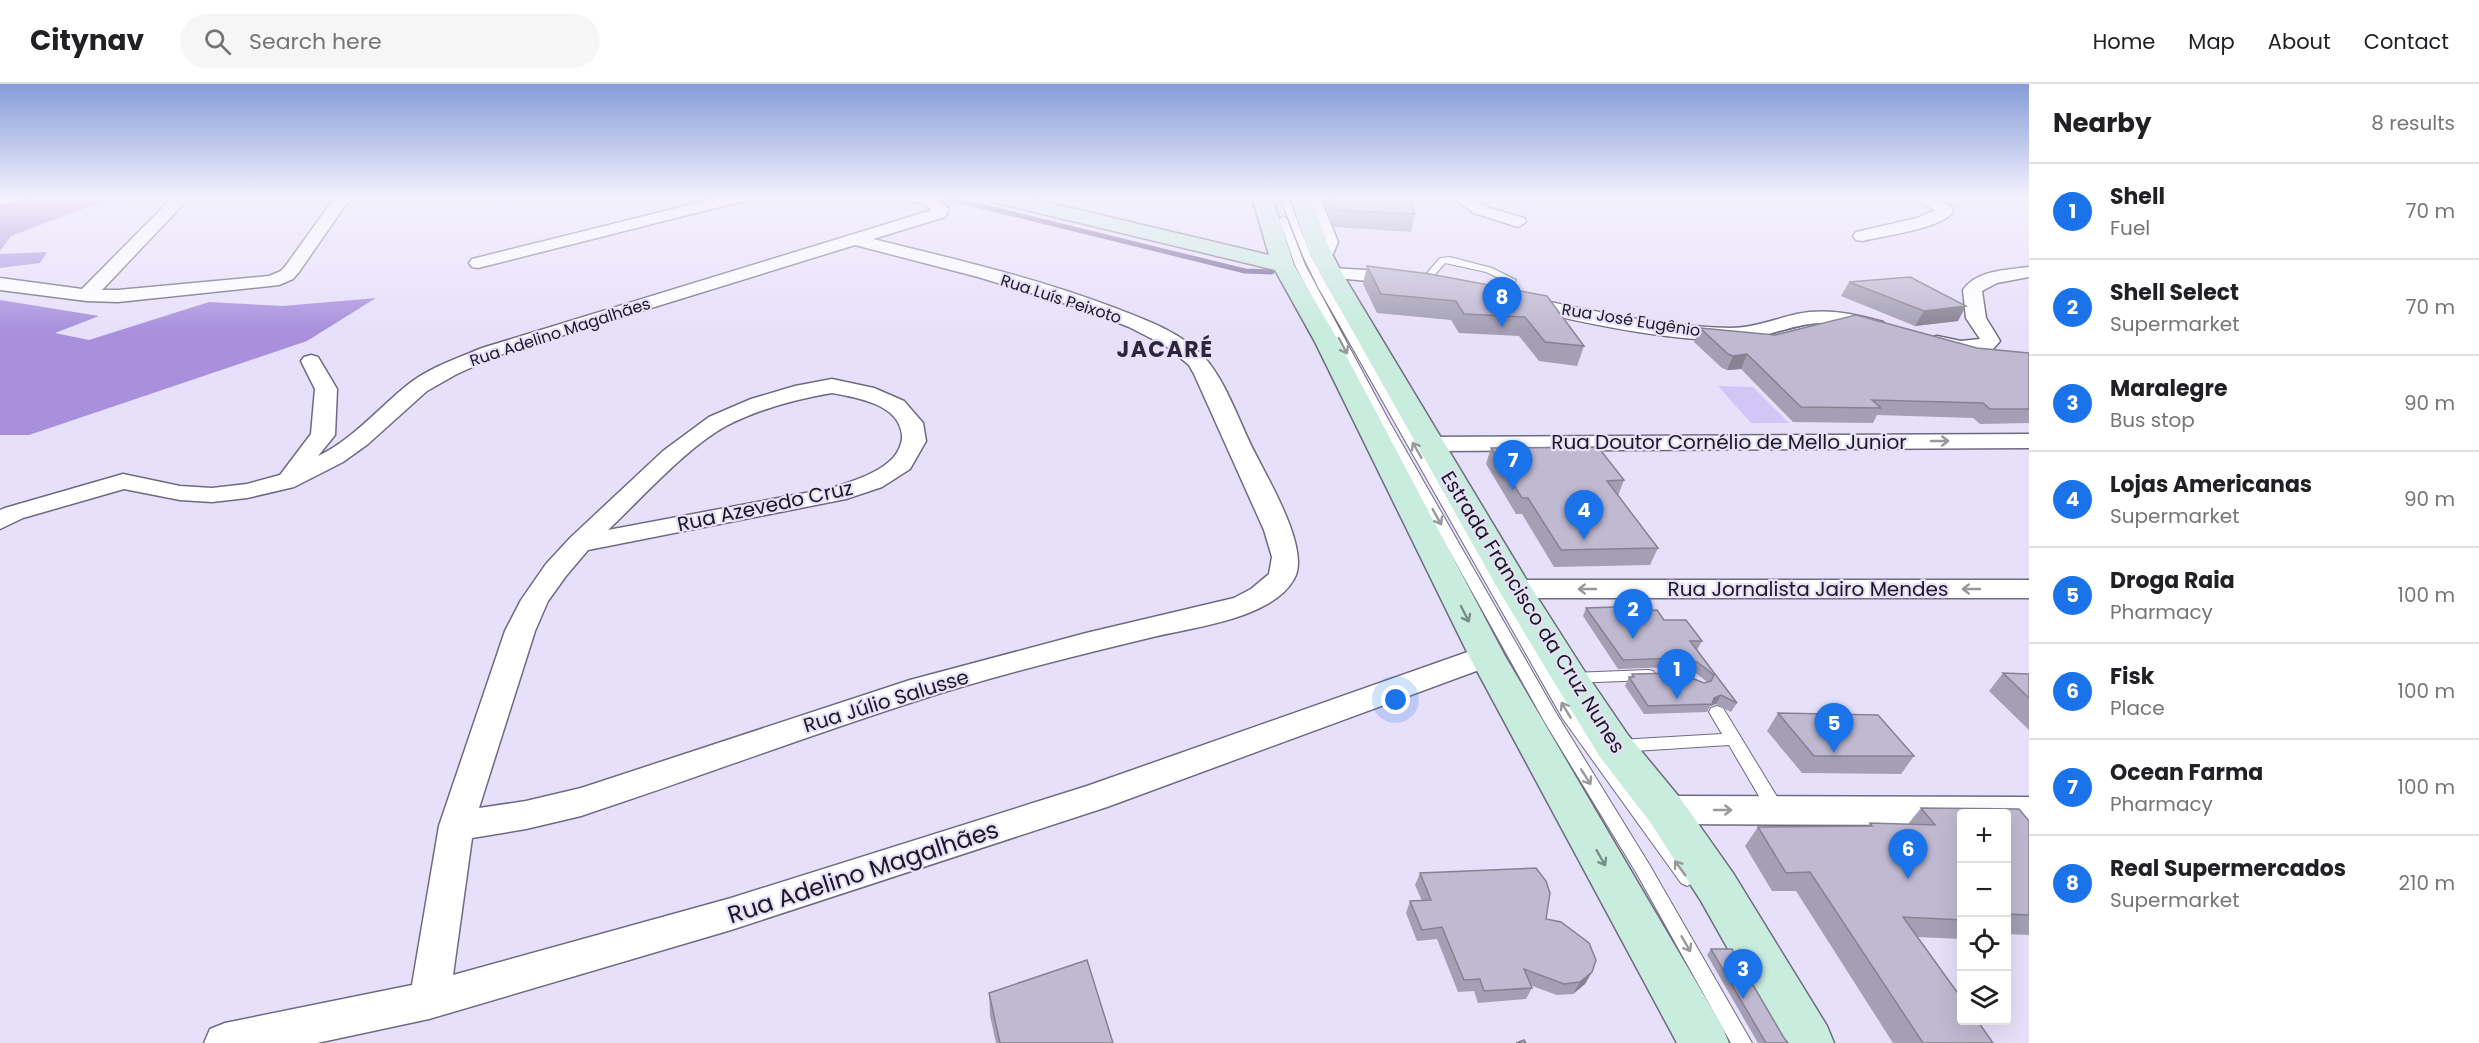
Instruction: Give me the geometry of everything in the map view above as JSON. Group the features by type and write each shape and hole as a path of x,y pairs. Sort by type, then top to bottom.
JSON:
{"main road":[{"path":"1214,242 1308,261"},
{"name":"Estrada Francisco da Cruz Nunes","path":"1294,242 1430,444 1515,589 1614,746 1665,810 1717,887 1809,1043"},
{"name":"Estrada Francisco da Cruz Nunes","path":"1306,242 1308,261 1297,286 1486,656 1704,1043"}],"street":[{"path":"87,295 139,242"},
{"path":"0,284 87,295 136,295 257,283 281,278 293,268 311,242"},
{"path":"478,263 563,242"},
{"name":"Rua Adelino Magalhães","path":"0,521 14,513 123,482 180,493 212,495 247,491 285,482 335,457 360,439 419,386 447,370 528,339 851,242"},
{"name":"Rua Luís Peixoto","path":"863,242 1047,292 1134,322 1172,342 1195,360 1211,386 1256,480 1285,548"},
{"path":"1308,261 1327,250 1329,242"},
{"path":"1308,261 1445,287"},
{"path":"1916,336 1961,347 1986,345 1990,341 1989,336 1976,318 1972,290 1978,284 1990,279 2029,272"},
{"name":"Rua José Eugênio","path":"1477,293 1647,325 1715,333 1754,332 1805,319 1825,317 1851,319 1894,330"},
{"path":"285,482 322,435 326,389 311,361"},
{"name":"Rua Azevedo Cruz","path":"429,1000 456,826 520,632 535,600 556,570 579,544 671,456 717,422 759,404 795,393 832,387 866,393 886,401 896,406 912,423 915,441 902,464 873,482 837,494 579,544"},
{"name":"Rua Doutor Cornélio de Mello Junior","path":"1430,444 2029,441"},
{"name":"Rua Júlio Salusse","path":"456,826 526,815 580,802 910,691 1086,643 1243,605 1263,595 1279,583 1287,568 1285,548"},
{"name":"Rua Jornalista Jairo Mendes","path":"1515,589 2029,589"},
{"name":"Rua Adelino Magalhães","path":"225,1043 429,1000 731,914 1095,797 1486,656"},
{"path":"1665,810 2029,811"}],"lane":[{"path":"1298,242 1383,421 1544,707 1643,869 1742,1043"},
{"path":"1301,242 1308,261 1569,715 1695,889"},
{"path":"1424,282 1443,260 1450,260 1489,270 1511,280 1498,297"},
{"path":"1570,678 1663,675"},
{"path":"1717,712 1776,810"},
{"path":"1614,746 1734,739"}],"shaded area":[{"path":"0,242 7,242 0,251"},
{"path":"47,252 40,263 0,268 0,254"},
{"path":"376,298 307,341 29,435 0,435 0,300 99,316 55,333 89,340 209,302 283,306"},
{"path":"1718,386 1753,387 1789,423 1751,423"}],"building":[{"path":"1367,266 1430,274 1547,296 1584,346 1545,342 1525,317 1464,314 1456,301 1381,294"},
{"path":"1910,277 1966,306 1924,311 1849,282"},
{"path":"1856,315 1977,348 2029,353 2029,409 1990,409 1983,403 1872,400 1881,408 1801,407 1747,354 1733,356 1728,354 1700,328 1775,335"},
{"path":"1598,447 1624,480 1607,481 1658,548 1561,550 1528,498 1522,498 1491,448"},
{"path":"1642,606 1645,611 1657,610 1664,620 1686,620 1702,641 1690,641 1737,703 1721,695 1714,698 1712,704 1648,706 1629,677 1634,677 1632,674 1679,673 1704,683 1711,681 1714,675 1697,662 1680,658 1623,660 1586,608"},
{"path":"2003,673 2029,674 2029,698"},
{"path":"1778,713 1878,715 1914,756 1814,756"},
{"path":"1921,808 2019,809 2029,821 2029,915 2011,914 2011,809 1957,809 1957,920 1903,917 1957,992 1957,1025 1980,1025 1993,1043 1923,1043 1810,872 1786,873 1758,827 1872,826 1870,823 1935,825"},
{"path":"1536,868 1546,881 1550,893 1546,919 1561,922 1589,943 1596,960 1592,972 1580,982 1564,984 1524,969 1532,988 1484,991 1480,979 1464,980 1442,927 1422,930 1410,901 1431,900 1420,873"},
{"path":"1711,949 1732,949 1788,1043 1766,1043"},
{"path":"1087,960 1113,1043 1000,1043 989,993"}],"waterway":[{"path":"1126,242 1245,271 1272,272"},
{"path":"1771,332 1803,324"}],"place":[{"name":"Real Supermercados","path":"1502,327"},
{"name":"Ocean Farma","path":"1513,490"},
{"name":"Lojas Americanas","path":"1584,540"},
{"name":"Shell Select","path":"1633,639"},
{"name":"Shell","path":"1677,699"},
{"name":"Droga Raia","path":"1834,753"},
{"name":"Fisk","path":"1908,879"},
{"name":"Maralegre","path":"1743,999"}],"district":[{"name":"JACARÉ","path":"1165,349"}]}
